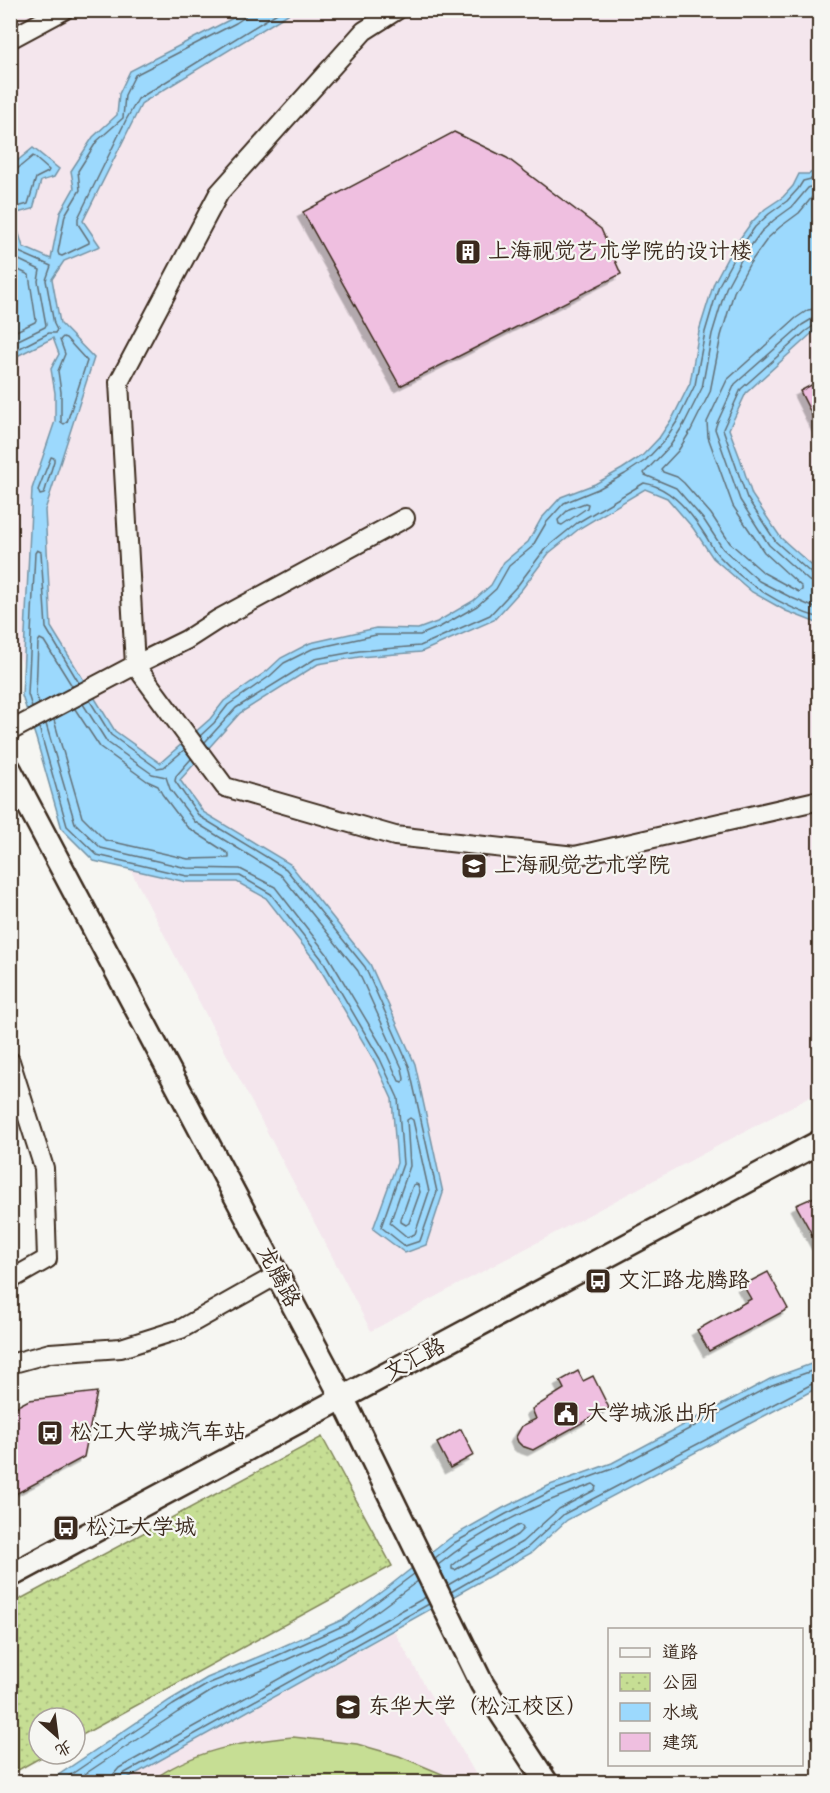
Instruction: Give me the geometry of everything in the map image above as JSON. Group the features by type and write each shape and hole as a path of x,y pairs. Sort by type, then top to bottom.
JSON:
{"main road":[{"name":"龙腾路","path":"10,770 343,1399 482,1684 546,1782"},
{"name":"文汇路","path":"10,1576 819,1142"}],"street":[{"path":"10,39 64,10"},
{"path":"397,10 364,31 219,193 119,382 135,665 225,787 395,837 575,856 819,800"},
{"path":"10,731 186,640 217,620 405,518"},
{"path":"10,1061 44,1168 47,1260 10,1280"},
{"path":"10,1364 50,1353 121,1348 181,1329 277,1275"}],"shaded area":[{"name":"上海视觉艺术学院","path":"11,11 819,11 819,1092 371,1331 11,641"},
{"name":"东华大学（松江校区）","path":"394,1631 480,1782 121,1782"}],"green space":[{"path":"322,1437 392,1566 87,1732 87,1706 27,1706 27,1765 11,1774 11,1604"},
{"path":"293,1737 357,1744 399,1756 461,1782 150,1782 183,1762 218,1749"}],"water":[{"path":"243,11 293,11 142,103 83,221 100,246 64,261 52,279 60,323 94,358 45,510 51,627 115,731 160,763 210,719 224,701 267,671 281,658 310,643 376,628 418,629 437,622 473,601 491,585 504,562 528,542 541,519 561,497 595,484 642,456 659,438 673,417 690,383 699,331 714,283 731,251 751,223 765,209 783,197 793,186 799,174 809,174 819,168 819,329 746,393 729,429 752,495 781,538 819,572 819,624 786,611 752,592 713,558 693,528 667,498 645,489 580,528 549,553 522,589 494,620 421,652 359,657 318,664 240,713 180,780 203,812 290,864 370,964 415,1064 443,1193 426,1245 405,1253 373,1229 397,1163 392,1099 375,1062 316,962 266,898 237,882 186,882 94,861 62,829 22,696 32,489 55,421 55,393 51,369 59,354 53,338 11,359 11,166 33,148 59,169 54,177 41,181 33,209 13,214 23,247 51,259 60,213 74,188 71,171 93,137 117,115 119,94 130,71"},
{"path":"819,1361 819,1387 567,1520 531,1553 121,1782 48,1782 72,1766 87,1766 87,1756 207,1678 344,1619 450,1538 503,1508 550,1485 612,1463 770,1379"}],"building":[{"name":"上海视觉艺术学院的设计楼","path":"454,132 507,158 601,229 621,274 400,386 303,212"},
{"path":"819,381 819,429 800,391"},
{"path":"819,1195 819,1247 796,1205"},
{"path":"768,1272 788,1309 709,1351 697,1330 751,1299 743,1285"},
{"name":"大学城派出所","path":"578,1371 583,1381 593,1376 609,1408 533,1450 522,1446 516,1437 522,1426 536,1419 532,1409 564,1389 560,1381"},
{"name":"松江大学城汽车站","path":"97,1392 84,1457 10,1497 10,1410 29,1400"},
{"path":"461,1429 474,1455 450,1468 437,1443"}],"place":[{"name":"上海视觉艺术学院的设计楼","path":"468,252"},
{"name":"上海视觉艺术学院","path":"474,866"},
{"name":"文汇路龙腾路","path":"598,1281"},
{"name":"大学城派出所","path":"566,1414"},
{"name":"松江大学城汽车站","path":"50,1433"},
{"name":"松江大学城","path":"66,1528"},
{"name":"东华大学（松江校区）","path":"348,1707"}]}
